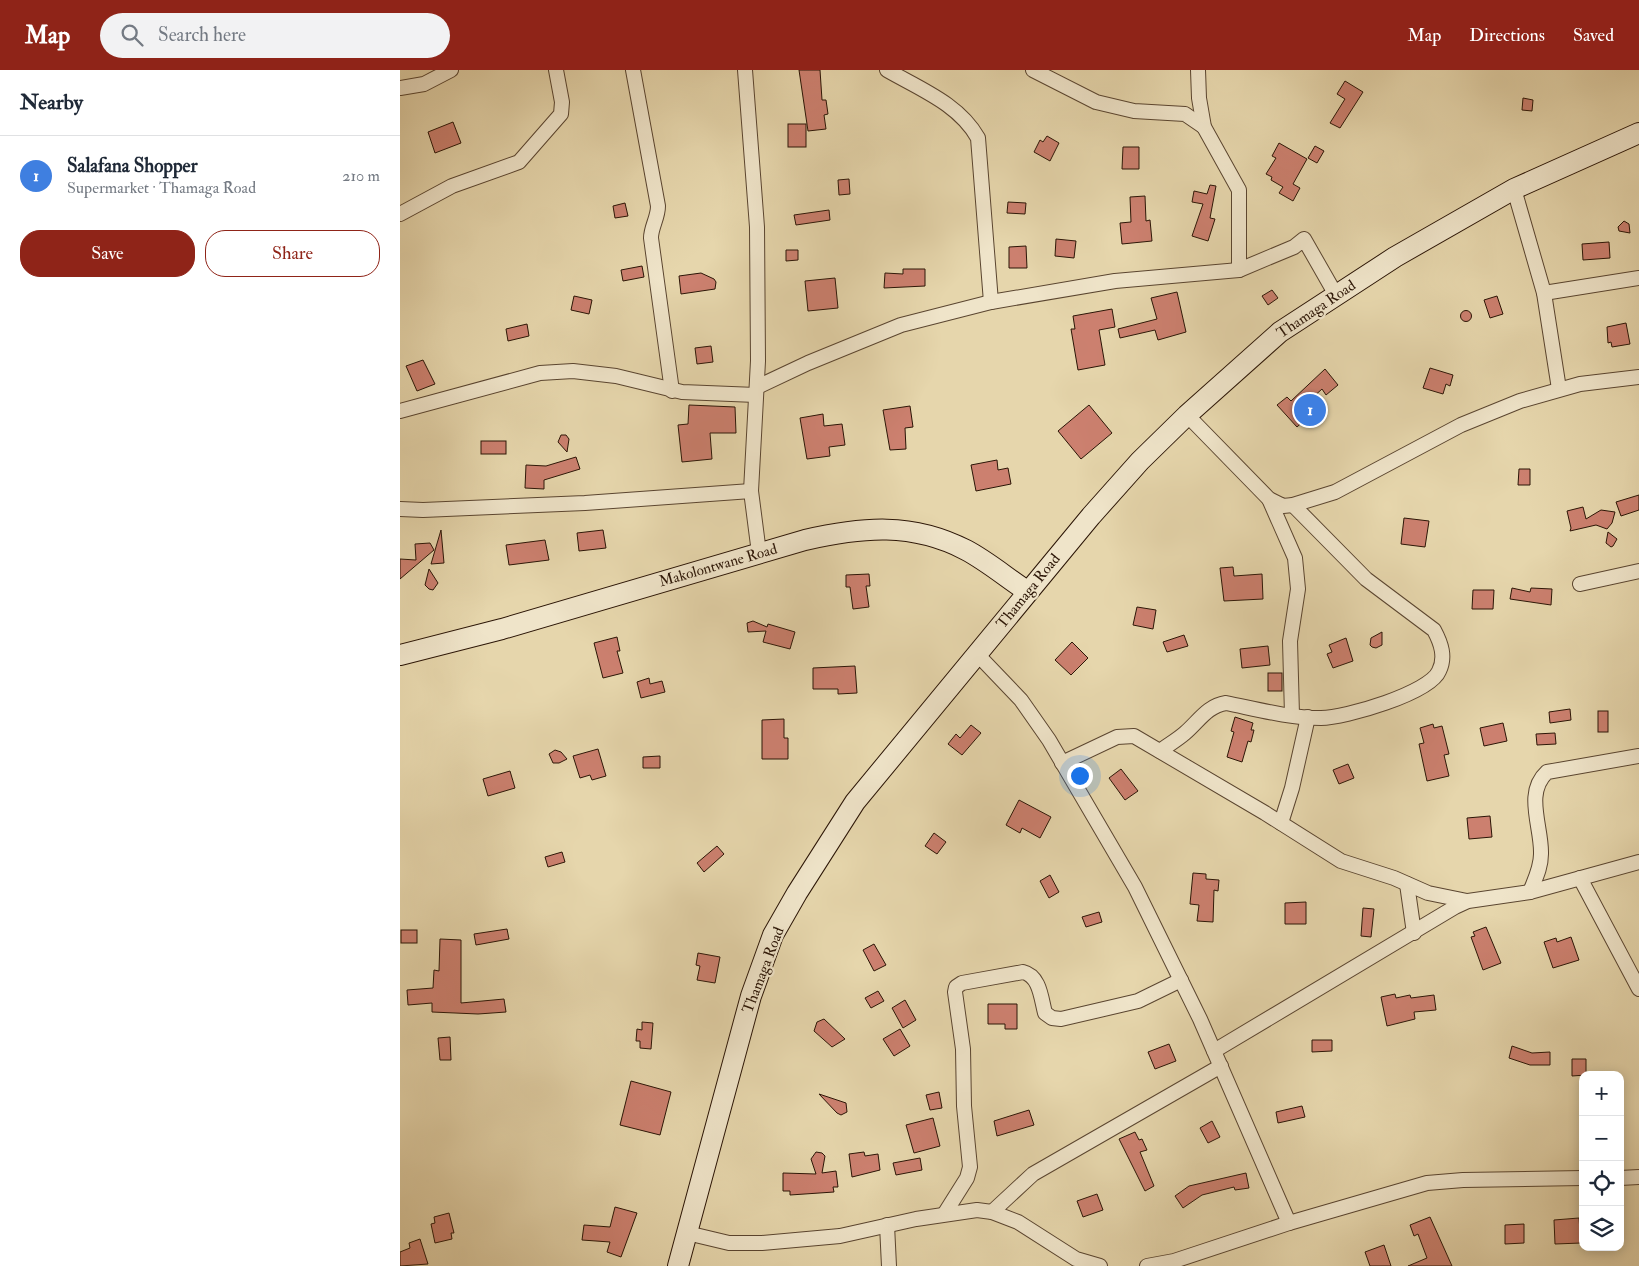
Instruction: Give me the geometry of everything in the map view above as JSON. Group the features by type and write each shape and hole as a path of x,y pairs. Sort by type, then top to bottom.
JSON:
{"main road":[{"name":"Thamaga Road","path":"678,1266 751,996 773,936 796,893 855,802 1027,591 1140,461 1187,415 1280,332 1395,257 1514,189 1639,133"},
{"name":"Makolontwane Road","path":"400,655 502,629 760,553 846,530 874,528 904,530 937,537 967,551 1027,591"}],"street":[{"path":"400,88 424,84 451,70"},
{"path":"400,214 452,186 519,162 560,114 562,102 556,70"},
{"path":"633,70 658,206 658,214 651,230 651,238 672,391"},
{"path":"745,70 757,227 757,391 751,491 760,553"},
{"path":"887,70 955,108 972,127 978,138 991,302"},
{"path":"1033,70 1096,102 1134,111 1185,114 1204,128"},
{"path":"1198,70 1199,98 1204,128 1238,190 1239,270"},
{"path":"1514,189 1544,293 1560,389"},
{"path":"400,411 540,373 573,371 616,376 672,391 757,391 808,363 901,325 991,302 1115,281 1239,270 1294,247 1304,240 1336,295"},
{"path":"1544,293 1639,278"},
{"path":"1269,499 1284,506 1334,492 1461,426 1520,401 1560,389 1609,379 1639,377"},
{"path":"1187,415 1269,499 1295,558 1298,589 1290,641 1292,715"},
{"path":"400,509 423,510 585,503 751,491"},
{"path":"1160,751 1178,739 1208,709 1216,705 1226,703 1308,717 1336,716 1357,711 1421,688 1439,672 1442,656 1441,643 1434,630 1366,580 1293,505"},
{"path":"1580,584 1639,571"},
{"path":"977,654 1021,700 1062,762 1135,887 1221,1066 1289,1223"},
{"path":"1281,823 1292,788 1308,717"},
{"path":"1062,762 1126,735 1134,736 1281,823 1341,861 1441,897 1468,901"},
{"path":"1530,892 1540,867 1542,853 1535,790 1539,780 1547,772 1639,756"},
{"path":"1214,1051 1468,901 1530,892 1639,862"},
{"path":"1580,878 1639,989"},
{"path":"1407,884 1414,932"},
{"path":"945,1213 967,1178 970,1167 964,1106 963,1049 955,992 956,986 962,983 1014,974 1030,974 1035,978 1045,1013 1052,1018 1061,1019 1138,1001 1181,980"},
{"path":"992,1212 1040,1170 1221,1066"},
{"path":"1624,1178 1639,1177"},
{"path":"1147,1266 1174,1261 1289,1223 1427,1183 1463,1180 1579,1178"},
{"path":"687,1233 729,1242 762,1243 840,1236 945,1213 976,1210 992,1212 1018,1222 1076,1260 1100,1266"},
{"path":"887,1225 889,1266"}],"building":[{"path":"799,70 820,70 822,100 826,100 828,114 824,115 826,129 808,131"},
{"path":"1345,81 1363,92 1340,128 1330,123 1345,99 1337,94"},
{"path":"1523,98 1533,100 1532,111 1522,110"},
{"path":"453,122 461,143 435,153 428,132"},
{"path":"788,124 806,124 806,147 788,147"},
{"path":"1047,136 1059,143 1050,161 1034,152 1040,140 1043,142"},
{"path":"1279,143 1307,159 1293,184 1300,188 1293,201 1279,193 1283,187 1271,180 1272,177 1266,174 1276,158 1272,156"},
{"path":"1315,146 1324,151 1317,163 1308,158"},
{"path":"1123,147 1139,147 1139,169 1122,169"},
{"path":"849,179 850,194 839,195 838,180"},
{"path":"1210,185 1216,186 1210,218 1215,219 1208,241 1192,236 1203,204 1192,202 1194,191 1207,194"},
{"path":"1145,196 1146,221 1150,220 1152,241 1122,244 1120,223 1131,222 1130,197"},
{"path":"1008,202 1026,203 1025,214 1007,213"},
{"path":"625,203 628,216 615,218 613,206"},
{"path":"829,210 830,220 796,225 794,215"},
{"path":"1624,221 1629,224 1630,233 1619,231 1618,227"},
{"path":"1056,239 1076,241 1074,258 1055,256"},
{"path":"1609,242 1610,258 1583,260 1582,244"},
{"path":"1026,246 1027,268 1009,268 1009,247"},
{"path":"786,250 798,250 798,260 786,261"},
{"path":"642,266 644,277 623,281 621,270"},
{"path":"903,269 925,269 925,286 884,288 885,273 903,274"},
{"path":"701,273 714,279 716,282 715,289 681,294 679,276"},
{"path":"835,278 838,308 808,311 805,281"},
{"path":"1272,290 1278,298 1268,305 1262,296"},
{"path":"1177,292 1186,332 1158,340 1155,330 1120,338 1118,329 1157,319 1151,298"},
{"path":"574,296 592,300 589,314 571,310"},
{"path":"1497,296 1503,314 1490,318 1484,300"},
{"path":"1112,309 1115,327 1099,330 1105,365 1078,370 1071,329 1075,329 1073,316"},
{"path":"1466,310 1472,316 1466,322 1460,316"},
{"path":"1626,323 1630,344 1612,347 1611,342 1608,343 1607,327"},
{"path":"527,324 529,336 508,341 506,329"},
{"path":"711,346 713,362 697,364 695,348"},
{"path":"423,360 435,384 417,391 406,366"},
{"path":"1430,368 1453,375 1450,386 1446,384 1443,394 1423,388"},
{"path":"1325,369 1338,385 1326,395 1322,389 1301,408 1309,416 1297,427 1277,405 1287,397 1291,401"},
{"path":"689,405 735,407 736,433 710,433 712,459 682,462 678,425 688,424"},
{"path":"1089,405 1112,433 1081,459 1058,431"},
{"path":"910,406 913,427 905,428 906,449 890,450 883,410"},
{"path":"823,414 824,426 842,424 845,445 829,447 830,456 807,459 800,418"},
{"path":"561,435 566,435 569,439 567,452 558,442"},
{"path":"481,441 506,441 506,454 481,454"},
{"path":"576,457 580,469 544,480 544,489 525,488 526,465 546,466"},
{"path":"997,460 998,470 1008,468 1011,484 976,491 971,465"},
{"path":"1519,469 1530,469 1530,485 1518,485"},
{"path":"1639,495 1639,510 1621,516 1616,502"},
{"path":"1583,507 1586,519 1601,510 1615,512 1612,523 1607,529 1596,525 1570,531 1567,511"},
{"path":"1404,518 1429,521 1425,547 1401,544"},
{"path":"441,530 444,563 431,564"},
{"path":"603,530 606,548 579,551 577,533"},
{"path":"1608,532 1617,539 1611,547 1606,543"},
{"path":"545,540 549,560 509,565 506,545"},
{"path":"430,543 434,550 400,579 400,559 416,560 415,544"},
{"path":"1233,567 1234,576 1262,574 1263,599 1224,601 1220,568"},
{"path":"429,569 438,583 433,590 425,585"},
{"path":"869,574 870,586 866,586 869,607 853,609 850,587 846,587 846,575"},
{"path":"1512,588 1530,592 1531,588 1552,589 1551,605 1510,599"},
{"path":"1473,590 1494,590 1493,609 1472,609"},
{"path":"1137,607 1156,610 1153,629 1133,625"},
{"path":"753,621 767,627 768,624 795,632 790,649 763,642 766,631 748,632 747,623"},
{"path":"1382,632 1382,645 1376,648 1372,647 1370,645 1371,638"},
{"path":"1184,635 1188,646 1167,652 1163,642"},
{"path":"617,637 620,651 617,651 623,673 603,678 594,643"},
{"path":"1346,638 1353,661 1333,668 1327,654 1332,652 1329,645"},
{"path":"1072,642 1088,658 1071,675 1055,660"},
{"path":"1268,646 1270,665 1242,668 1240,649"},
{"path":"855,666 857,693 838,694 838,689 813,689 813,668"},
{"path":"1268,673 1282,673 1282,691 1268,691"},
{"path":"649,678 650,684 662,681 665,692 641,698 637,682"},
{"path":"1570,709 1571,720 1550,723 1549,712"},
{"path":"1598,711 1608,711 1608,732 1598,732"},
{"path":"1235,717 1253,723 1251,730 1254,730 1251,742 1248,741 1242,762 1227,757 1234,732 1231,731"},
{"path":"784,719 784,738 788,738 788,759 762,759 762,720"},
{"path":"1503,723 1507,741 1484,746 1480,728"},
{"path":"1433,724 1434,728 1442,726 1449,754 1444,755 1449,776 1427,781 1419,744 1424,743 1420,728"},
{"path":"971,725 981,733 962,755 948,744 956,734 960,738"},
{"path":"1555,733 1556,744 1537,745 1536,734"},
{"path":"598,749 606,776 592,780 590,775 580,778 573,756"},
{"path":"555,750 561,752 567,759 559,763 553,763 549,754"},
{"path":"660,756 660,768 643,768 643,757"},
{"path":"1348,764 1354,778 1339,784 1333,770"},
{"path":"1121,769 1138,791 1125,800 1109,778"},
{"path":"510,771 515,788 488,796 483,779"},
{"path":"1019,800 1051,817 1040,838 1022,828 1020,833 1006,825"},
{"path":"1490,816 1492,837 1469,839 1467,818"},
{"path":"934,833 946,842 937,854 925,846"},
{"path":"717,846 724,854 704,872 697,863"},
{"path":"562,852 565,862 548,867 545,857"},
{"path":"1193,873 1206,874 1206,879 1219,880 1218,891 1214,890 1213,922 1197,921 1199,905 1190,904"},
{"path":"1050,875 1059,892 1049,898 1040,881"},
{"path":"1306,902 1306,924 1285,924 1285,903"},
{"path":"1363,908 1374,909 1371,937 1361,936"},
{"path":"1099,912 1102,922 1086,927 1082,917"},
{"path":"1486,927 1501,963 1483,970 1471,937 1475,936 1473,932"},
{"path":"507,929 509,939 476,945 474,934"},
{"path":"401,930 417,930 417,943 401,943"},
{"path":"1571,937 1579,960 1553,968 1544,942 1556,938 1557,942"},
{"path":"440,939 461,940 461,1003 504,999 506,1012 478,1014 432,1012 432,1003 408,1005 407,990 433,988 434,970 439,971"},
{"path":"874,944 886,965 874,971 863,950"},
{"path":"698,953 720,957 715,983 697,980 700,966 696,965"},
{"path":"878,991 884,1001 871,1008 865,998"},
{"path":"1395,994 1396,998 1410,995 1411,998 1434,995 1436,1010 1414,1012 1415,1019 1387,1026 1381,997"},
{"path":"905,1000 916,1020 903,1028 892,1008"},
{"path":"988,1004 1017,1004 1017,1029 1005,1029 1005,1024 988,1024"},
{"path":"824,1019 845,1039 832,1047 814,1031 817,1022"},
{"path":"642,1022 653,1023 651,1049 640,1048 640,1041 636,1041 637,1029 642,1030"},
{"path":"900,1029 910,1046 894,1056 883,1039"},
{"path":"450,1037 451,1060 440,1060 438,1038"},
{"path":"1312,1040 1332,1040 1332,1051 1312,1052"},
{"path":"1169,1044 1176,1061 1155,1069 1148,1052"},
{"path":"1512,1046 1532,1053 1550,1052 1550,1065 1530,1065 1509,1058"},
{"path":"1572,1059 1586,1059 1586,1071 1579,1071 1579,1076 1572,1076"},
{"path":"631,1081 671,1092 660,1135 620,1125"},
{"path":"939,1092 942,1108 930,1110 926,1095"},
{"path":"819,1094 846,1103 847,1112 841,1115 837,1113"},
{"path":"1302,1106 1305,1117 1278,1123 1276,1112"},
{"path":"1029,1110 1034,1125 997,1136 994,1121"},
{"path":"933,1118 940,1146 914,1153 906,1125"},
{"path":"1212,1121 1220,1137 1208,1143 1200,1128"},
{"path":"1135,1132 1139,1140 1142,1139 1147,1150 1140,1152 1154,1186 1145,1191 1119,1139"},
{"path":"816,1152 822,1153 825,1156 822,1173 836,1171 838,1187 833,1187 834,1192 790,1195 790,1191 783,1191 783,1173 816,1174 811,1159"},
{"path":"864,1152 865,1156 878,1154 880,1170 852,1177 849,1154"},
{"path":"920,1158 922,1170 896,1175 893,1163"},
{"path":"1246,1173 1249,1188 1235,1190 1234,1187 1202,1195 1183,1208 1175,1196 1189,1186"},
{"path":"1097,1194 1103,1210 1083,1217 1077,1201"},
{"path":"615,1207 637,1213 621,1257 607,1252 610,1242 582,1240 584,1225 610,1227"},
{"path":"449,1213 454,1233 451,1233 452,1239 435,1243 431,1224 435,1223 434,1217"},
{"path":"1430,1217 1452,1266 1408,1266 1427,1258 1418,1234 1414,1236 1410,1225"},
{"path":"1579,1218 1579,1243 1555,1244 1554,1220"},
{"path":"1524,1224 1524,1243 1505,1244 1505,1225"},
{"path":"420,1239 428,1264 400,1266 400,1252 410,1248 409,1243"},
{"path":"1384,1245 1391,1266 1370,1266 1365,1252"}],"place":[{"name":"Salafana Shopper","path":"1310,410"}]}
